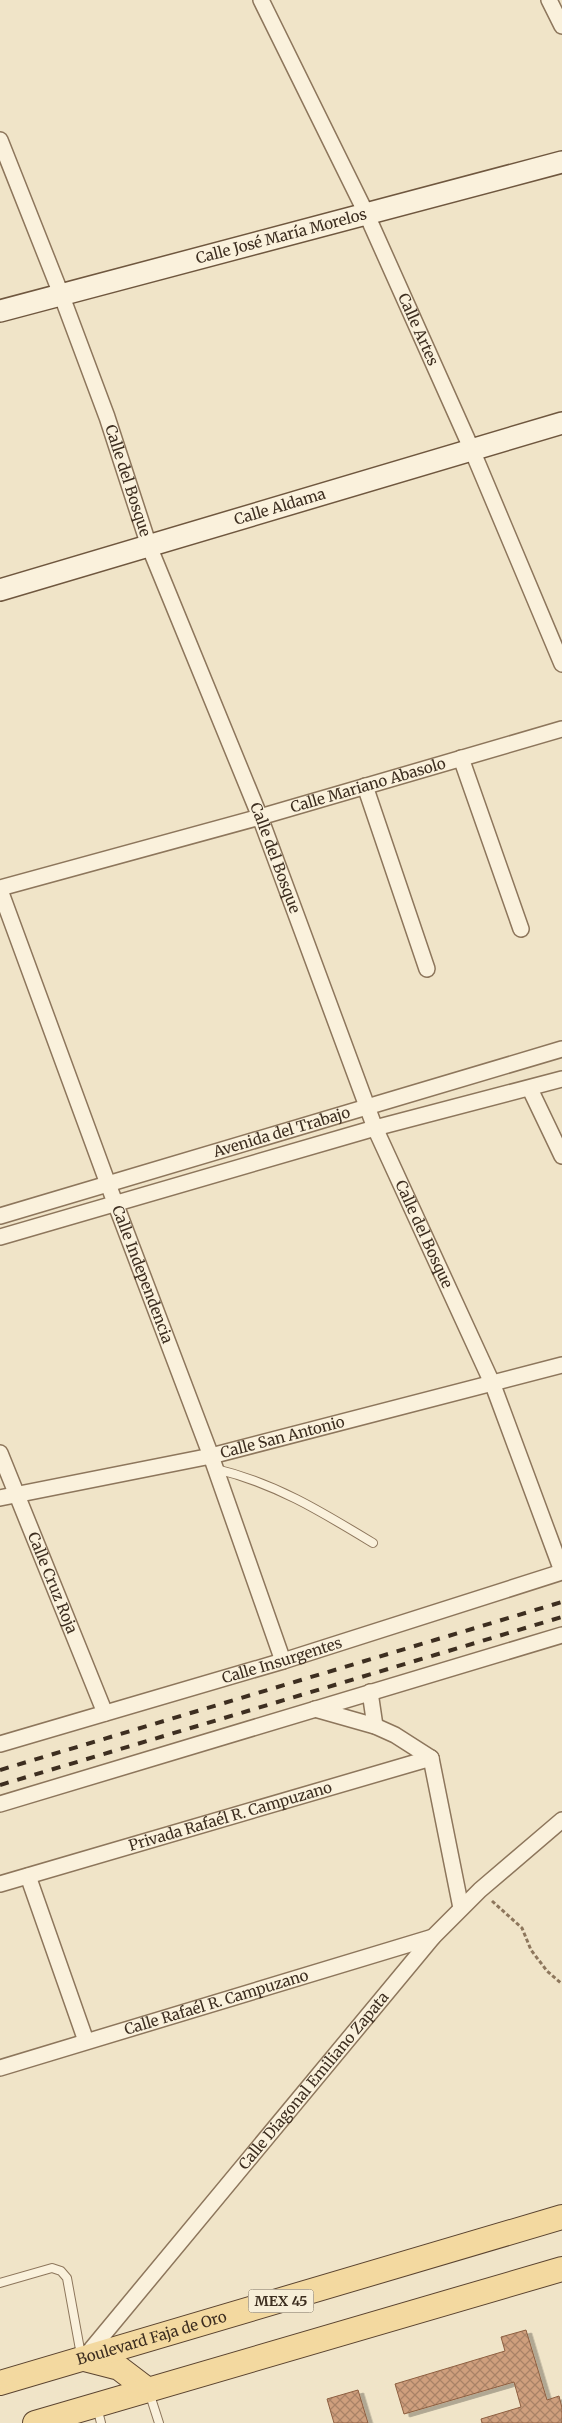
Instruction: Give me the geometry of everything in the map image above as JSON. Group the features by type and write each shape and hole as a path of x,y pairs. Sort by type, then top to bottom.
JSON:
{"main road":[{"name":"Boulevard Faja de Oro","path":"0,2383 562,2217"},
{"path":"35,2423 99,2414 148,2390 562,2269"},
{"path":"82,2359 95,2360 119,2368 148,2390"}],"street":[{"name":"Calle Artes","path":"261,0 366,213 472,450 562,664"},
{"path":"549,0 562,26"},
{"name":"Calle del Bosque","path":"0,140 62,294 107,417 149,546 260,817 375,1128 493,1385 562,1572"},
{"name":"Calle José María Morelos","path":"0,311 562,162"},
{"name":"Calle Aldama","path":"0,590 562,423"},
{"name":"Calle Mariano Abasolo","path":"0,889 260,817 562,729"},
{"path":"461,758 522,929"},
{"path":"365,786 427,969"},
{"name":"Calle Independencia","path":"0,889 115,1204 214,1463 283,1661"},
{"name":"Avenida del Trabajo","path":"0,1216 562,1049"},
{"name":"Avenida del Trabajo","path":"0,1237 375,1128 530,1089 562,1079"},
{"path":"530,1089 562,1156"},
{"name":"Calle San Antonio","path":"0,1498 214,1463 562,1366"},
{"name":"Calle Cruz Roja","path":"0,1452 106,1713"},
{"name":"Calle Insurgentes","path":"0,1744 283,1661 562,1572"},
{"path":"0,1804 562,1635"},
{"path":"370,1692 375,1726"},
{"path":"315,1709 375,1726 395,1735 431,1758 461,1908"},
{"name":"Privada Rafaél R. Campuzano","path":"0,1884 431,1758"},
{"name":"Calle Diagonal Emiliano Zapata","path":"82,2359 433,1936 480,1890 562,1820"},
{"path":"28,1876 86,2041"},
{"name":"Calle Rafaél R. Campuzano","path":"0,2068 433,1936"}],"lane":[{"path":"214,1463 301,1499 373,1543"},
{"path":"0,2282 52,2268 61,2271 67,2278 82,2359"},
{"path":"148,2390 159,2423"}],"path":[{"path":"480,1890 522,1928 532,1950 548,1971 562,1984"}],"building":[{"path":"526,2330 547,2400 559,2396 562,2408 562,2423 482,2423 481,2419 521,2407 514,2382 404,2414 395,2384 505,2351 501,2337"},
{"path":"358,2390 368,2423 334,2423 327,2399"}],"railway":[{"path":"0,1770 562,1602"},
{"path":"0,1785 562,1617"}]}
